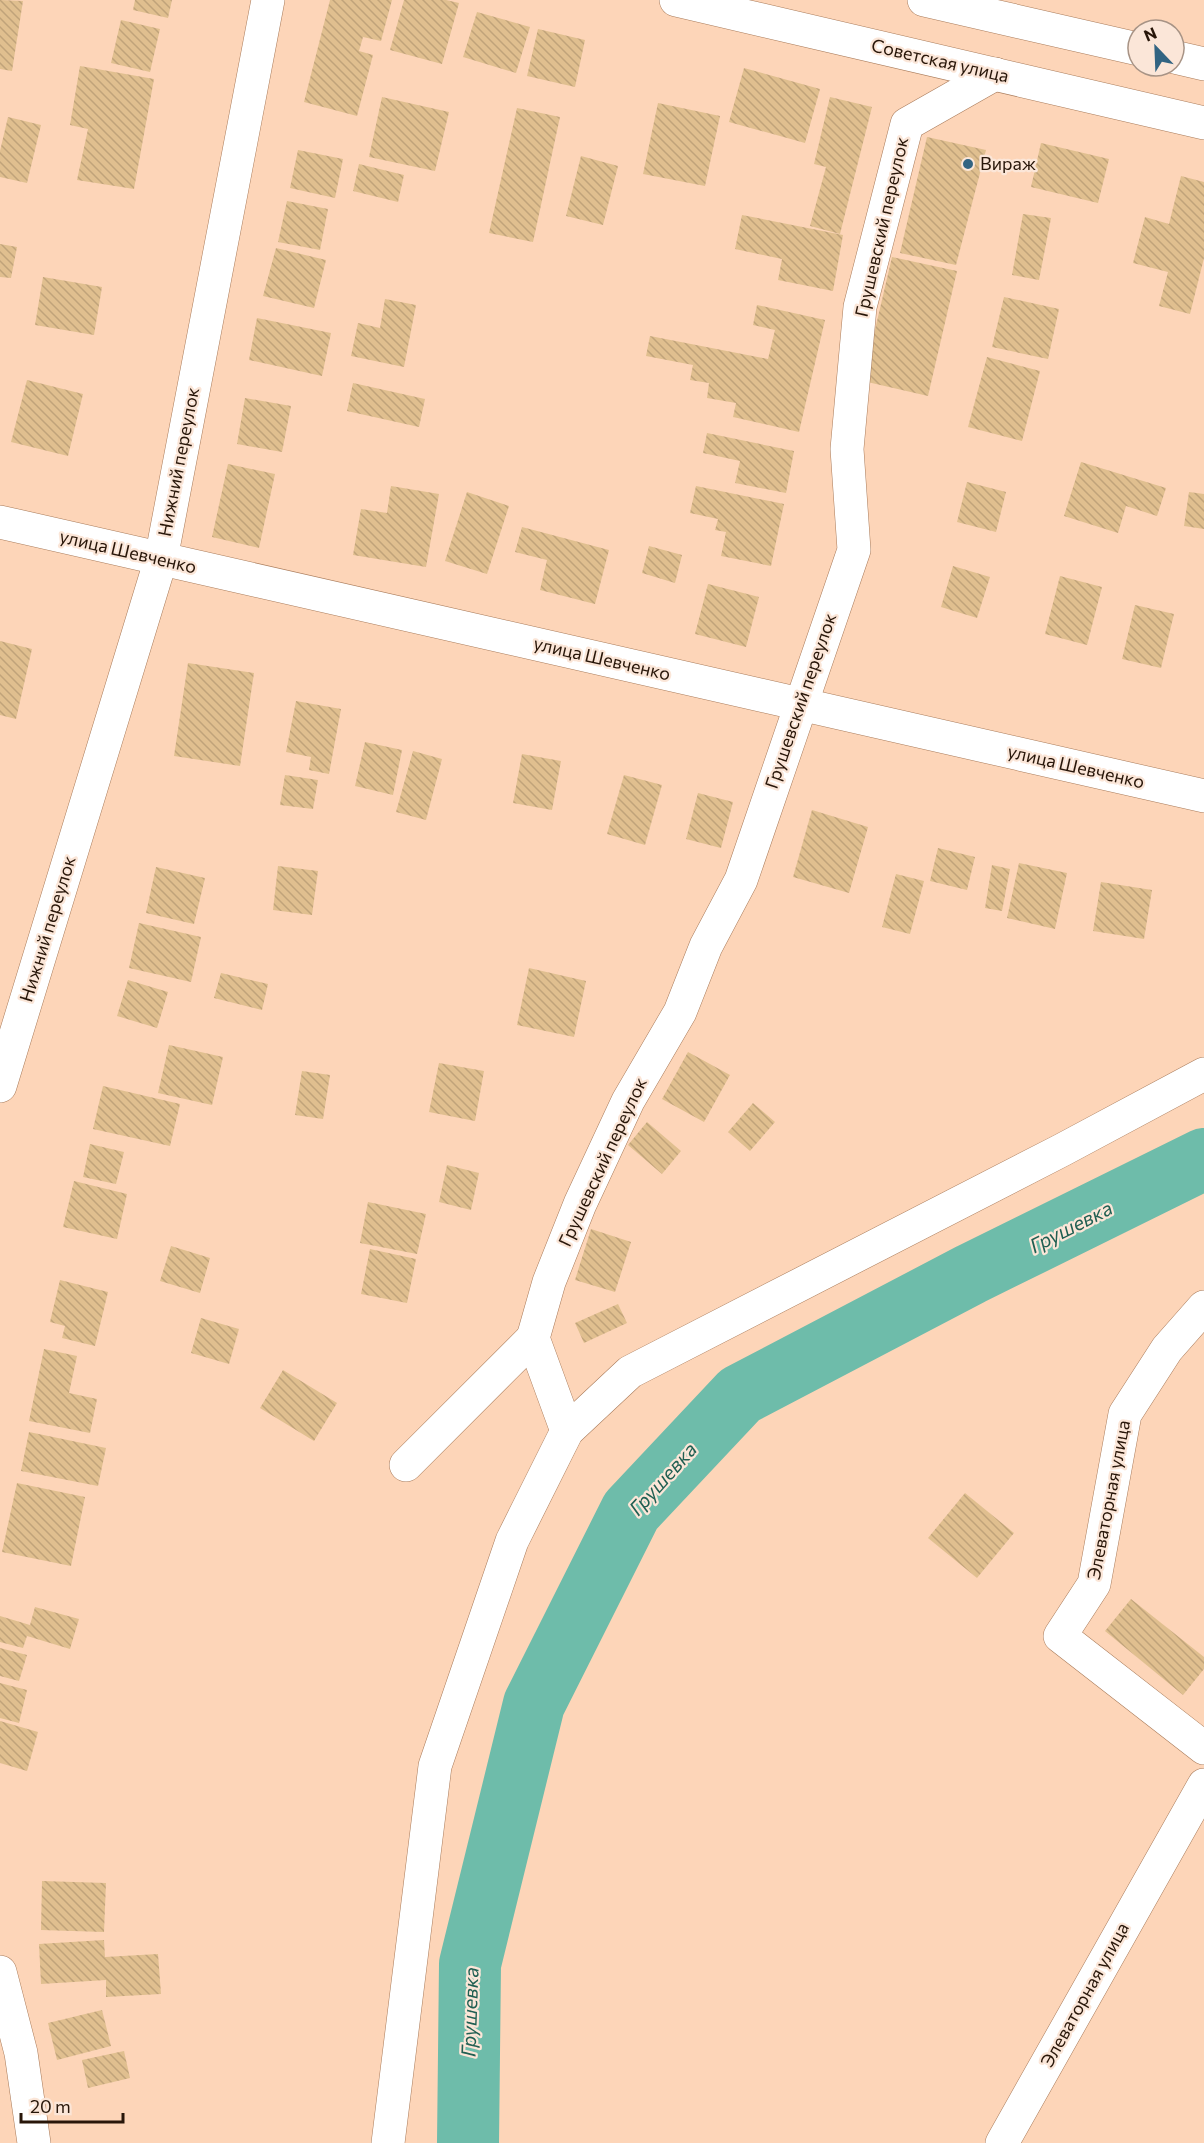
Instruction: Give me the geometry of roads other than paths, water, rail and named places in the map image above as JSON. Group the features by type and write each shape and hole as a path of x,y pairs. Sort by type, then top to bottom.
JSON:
{"street":[{"name":"Нижний переулок","path":"0,1086 161,559 268,0"},
{"name":"Советская улица","path":"676,0 1204,123"},
{"path":"924,0 1007,9 1126,45"},
{"path":"1186,60 1204,64"},
{"name":"Грушевский переулок","path":"406,1465 533,1338 549,1282 580,1204 628,1101 680,1012 706,946 741,880 854,550 847,449 860,307 907,124 995,74"},
{"name":"улица Шевченко","path":"0,522 1204,796"},
{"path":"388,2143 435,1766 512,1541 567,1431 630,1372 1062,1150 1204,1074"},
{"name":"Элеваторная улица","path":"1204,1307 1167,1349 1125,1414 1094,1584 1060,1636 1204,1748"},
{"path":"533,1338 567,1431"},
{"name":"Элеваторная улица","path":"1002,2143 1204,1785"},
{"path":"0,1972 21,2053 34,2143"}],"waterway":[{"name":"Грушевка","path":"468,2143 470,1964 534,1704 631,1511 740,1395 971,1274 1204,1159"}],"place":[{"name":"Вираж","path":"968,164"}]}
